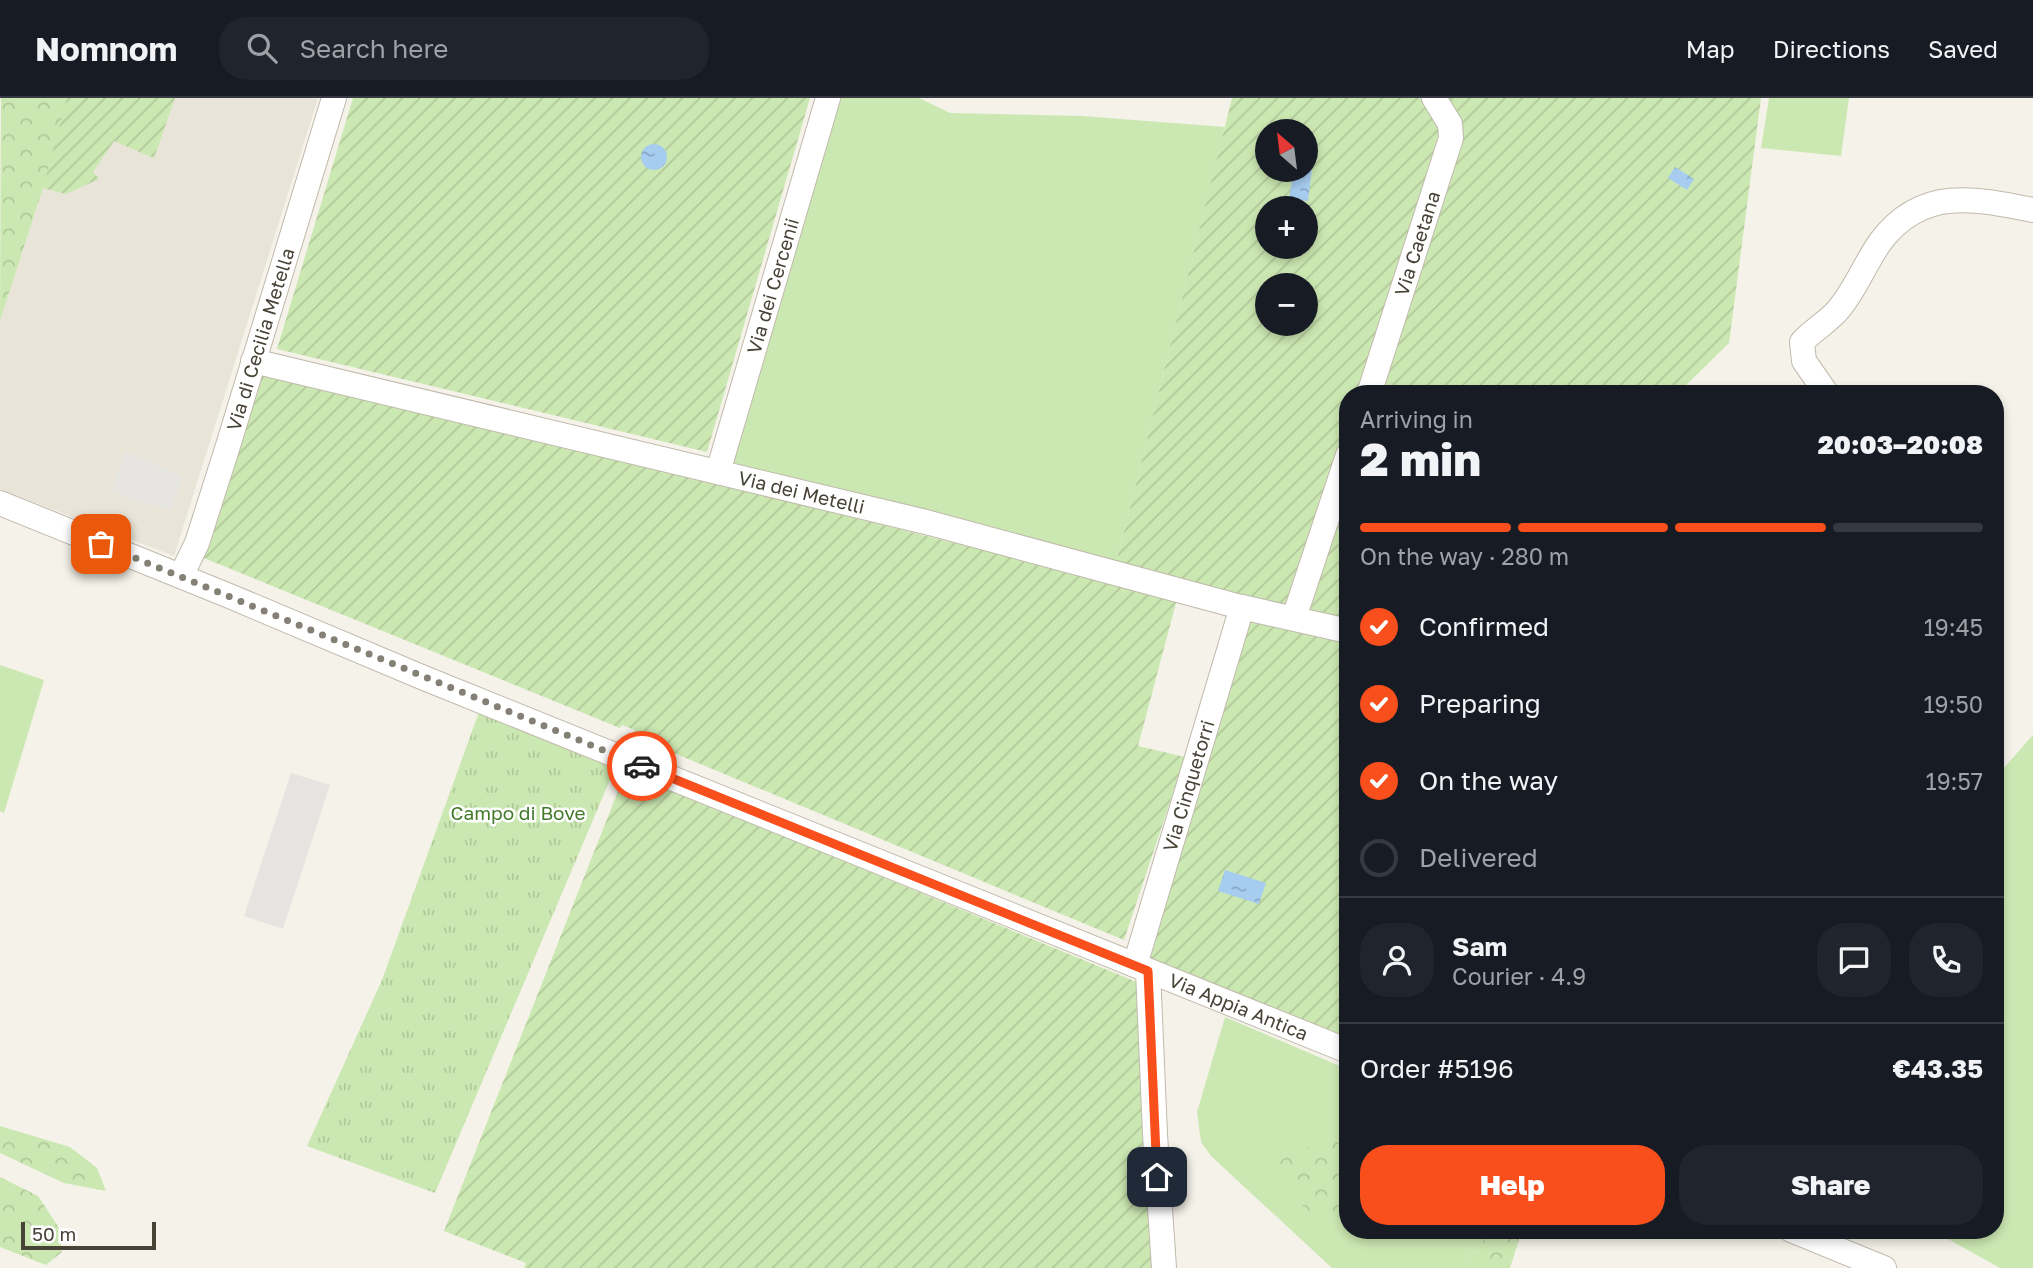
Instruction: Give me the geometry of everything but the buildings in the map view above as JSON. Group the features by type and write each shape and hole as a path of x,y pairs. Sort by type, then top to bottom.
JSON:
{"street":[{"name":"Via di Cecilia Metella","path":"181,576 207,510 334,98"},
{"name":"Via dei Cercenii","path":"718,472 828,98"},
{"name":"Via Caetana","path":"1372,385 1450,145 1450,124 1434,98"},
{"path":"1820,385 1804,361 1802,342 1814,329 1837,313 1857,285 1880,243 1899,220 1932,202 1956,199 1982,200 2033,210"},
{"name":"Via dei Metelli","path":"253,361 926,522 1242,607 1339,629"},
{"path":"1294,618 1339,482"},
{"name":"Via Appia Antica","path":"0,503 402,669 1339,1047"},
{"name":"Via Cinquetorri","path":"1164,1268 1141,968 1242,607"},
{"path":"1813,1239 1884,1268"}],"shaded area":[{"path":"68,98 318,98 174,556 0,489 0,321 54,154"},
{"path":"125,452 183,476 172,508 142,504 112,490"},
{"path":"291,773 330,785 283,929 244,916"}],"green space":[{"path":"1,98 68,98 54,154 0,321"},
{"path":"67,98 175,98 154,158 114,141 93,172 99,179 66,194 43,188"},
{"path":"353,98 810,98 707,452 277,349"},
{"path":"836,98 919,98 950,113 1082,116 1225,127 1115,568 730,462"},
{"path":"1232,98 1420,98 1447,133 1433,98 1761,98 1729,343 1686,385 1339,385 1339,628 1115,568"},
{"path":"1769,98 1849,98 1841,156 1761,148"},
{"path":"258,368 1177,599 1138,746 1185,757 1124,940 633,736 635,730 622,725 620,728 199,556"},
{"path":"1248,617 1339,640 1339,1042 1144,959"},
{"path":"0,665 44,680 4,813 0,811"},
{"name":"Campo di Bove","path":"479,712 615,768 435,1193 307,1146 382,980"},
{"path":"2033,735 2033,1268 2000,1268 1948,1239 2004,1239 2004,768"},
{"path":"626,771 1139,983 1157,1268 524,1268 526,1263 444,1231"},
{"path":"1225,1017 1339,1066 1339,1239 1484,1239 1460,1268 1332,1268 1211,1156 1201,1142 1197,1112"},
{"path":"0,1126 70,1147 97,1168 106,1191 64,1183 0,1153"},
{"path":"1331,1139 1339,1142 1339,1219 1316,1216 1301,1205 1289,1189 1278,1164 1296,1152"},
{"path":"0,1177 38,1196 59,1228 62,1252 46,1265 0,1247"},
{"path":"1484,1239 1519,1239 1510,1268 1460,1268"}],"water":[{"path":"654,144 663,148 667,157 663,166 654,170 645,166 641,157 645,148"},
{"path":"1675,167 1694,179 1687,190 1668,178"},
{"path":"1292,182 1310,182 1309,196 1289,196"},
{"path":"1225,870 1266,883 1259,904 1218,891"}],"way so far":[{"path":"101,544 642,766"}],"route":[{"path":"642,766 1148,971 1157,1177"}]}
